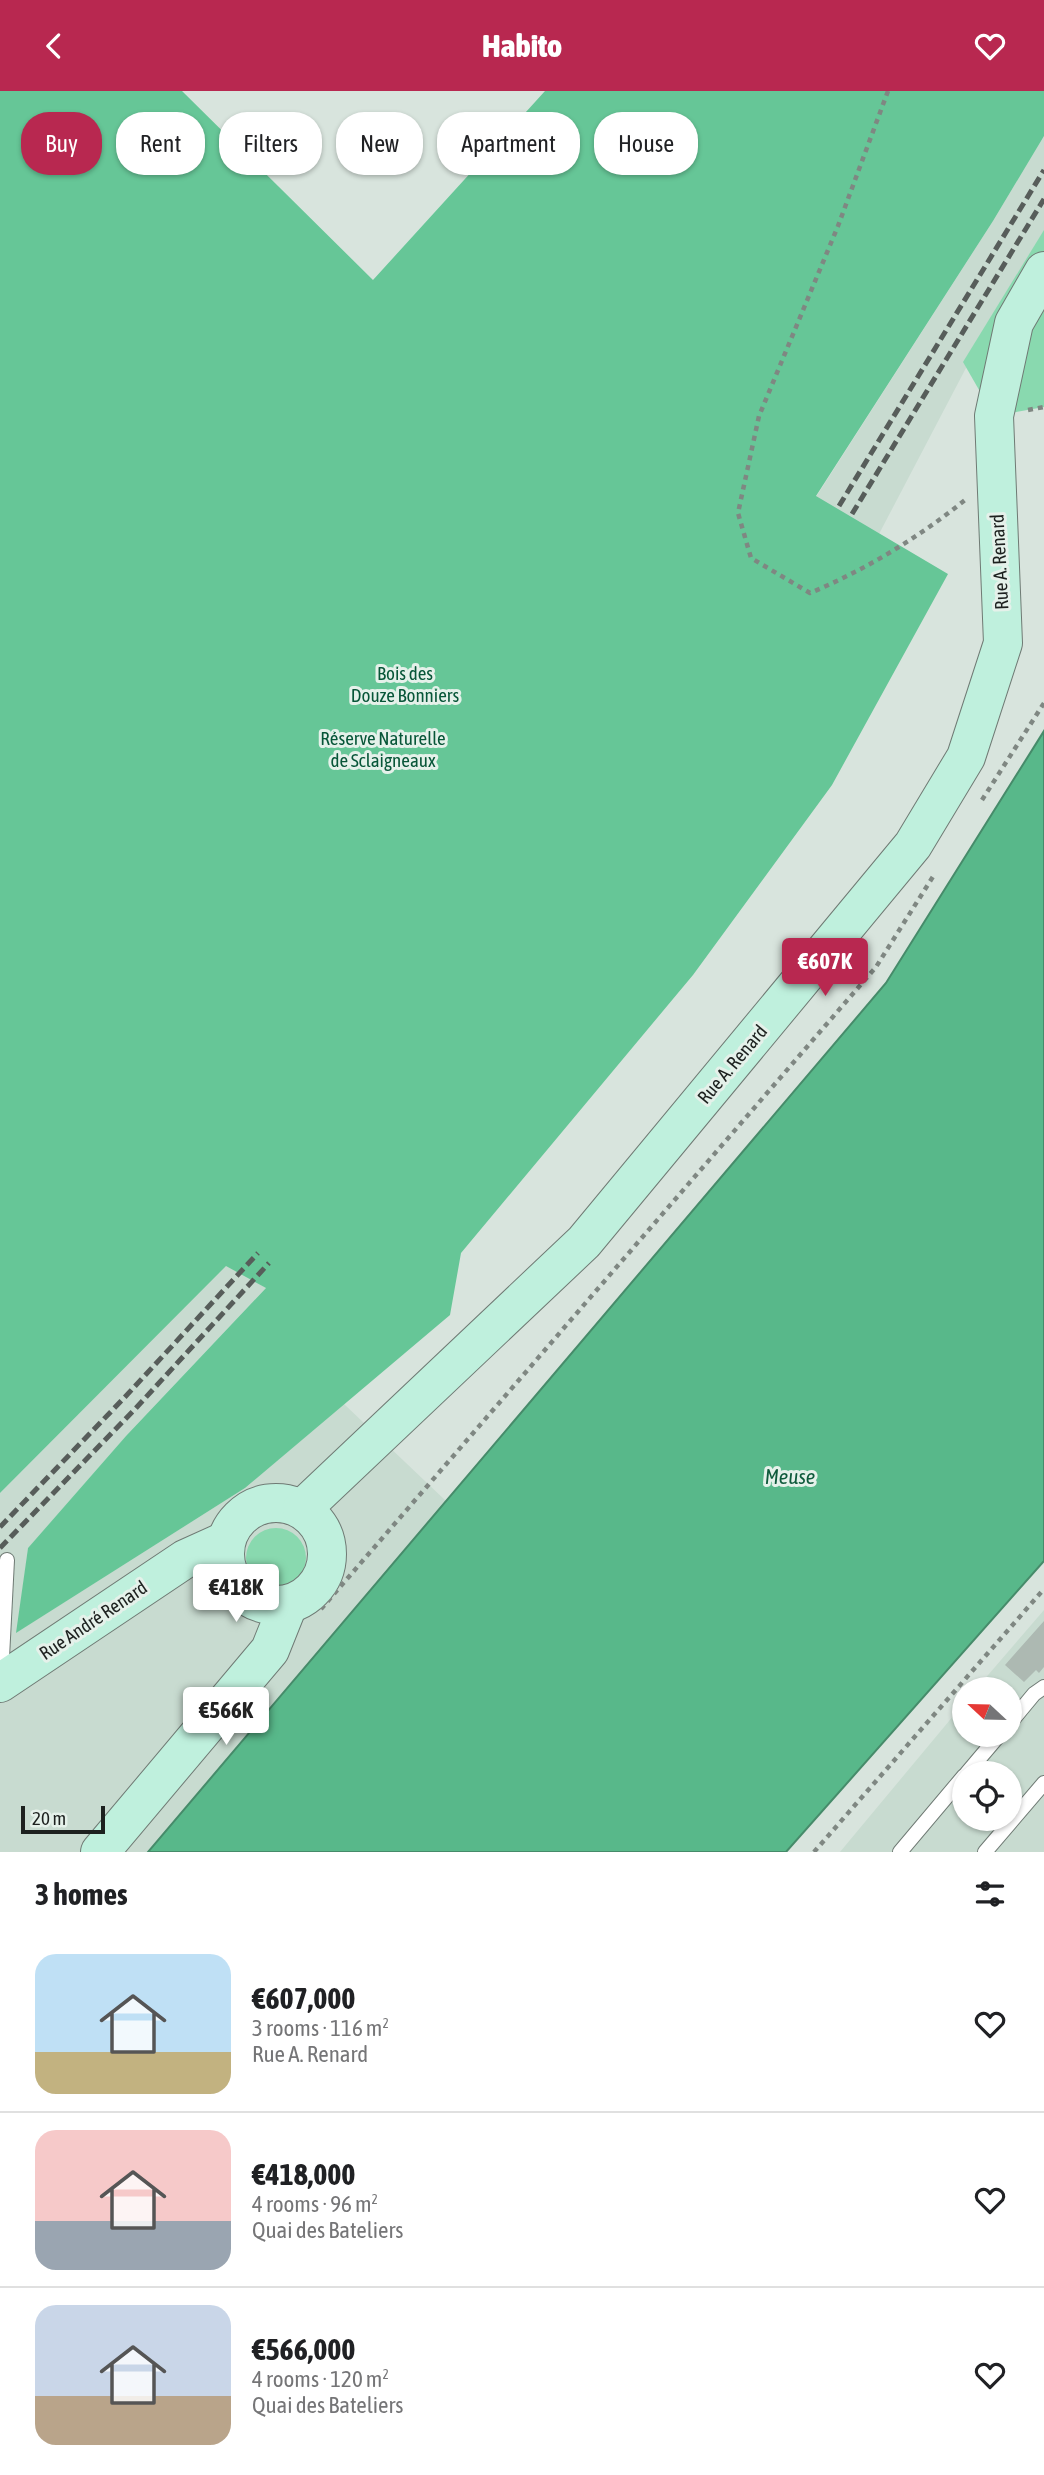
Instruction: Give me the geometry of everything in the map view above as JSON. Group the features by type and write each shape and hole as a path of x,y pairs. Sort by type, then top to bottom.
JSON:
{"street":[{"name":"Rue A. Renard","path":"302,1509 584,1242 914,845 966,757 1003,643 993,416 1014,323 1044,271"},
{"path":"100,1852 270,1650 301,1611 309,1593 324,1574 328,1549 320,1526 302,1509 272,1502 242,1514 225,1541 225,1567 238,1591 261,1604 301,1611"},
{"name":"Rue André Renard","path":"0,1682 185,1559 225,1541"}],"lane":[{"path":"0,1682 7,1559"},
{"path":"1022,1708 1034,1694 1044,1688"},
{"path":"978,1761 989,1747"},
{"path":"985,1852 1044,1783"},
{"path":"900,1852 952,1791"}],"path":[{"path":"888,91 838,226 759,416 738,513 751,558 810,593 853,575 943,518 995,475"},
{"path":"978,806 1044,703"},
{"path":"301,1611 876,967 942,864"},
{"path":"814,1852 1044,1589"}],"shaded area":[{"path":"1044,136 1044,240 966,368 879,534 816,497 993,221"},
{"path":"1044,230 1044,407 994,416 963,362"},
{"path":"226,1265 266,1288 126,1436 28,1548 17,1632 245,1488 344,1404 446,1501 148,1852 0,1852 0,1493"},
{"path":"276,1528 293,1533 301,1541 306,1558 301,1575 293,1583 276,1588 259,1583 251,1575 246,1558 251,1541 259,1533"},
{"path":"1044,1610 1044,1852 840,1852 952,1717 952,1747 1022,1747 1022,1677 986,1677"}],"green space":[{"name":"Bois des Douze Bonniers","path":"0,91 182,91 203,112 116,112 116,175 205,175 205,114 219,128 219,175 267,175 373,280 469,175 580,175 580,112 526,112 545,91 1044,91 1044,136 993,221 816,496 948,574 832,785 693,975 461,1253 450,1315 245,1488 16,1633 28,1548 126,1436 266,1288 226,1266 0,1493"}],"water":[{"name":"Meuse","path":"1044,731 1044,1561 786,1852 148,1852 886,983"}],"building":[{"path":"1044,1621 1044,1667 1039,1673 1036,1670 1024,1682 1022,1677 1005,1665"}],"railway":[{"path":"839,506 1044,170"},
{"path":"852,514 1044,199"},
{"path":"0,1527 258,1253"},
{"path":"0,1548 136,1408 269,1263"}],"park label":[{"name":"Réserve Naturelle de Sclaigneaux","path":"383,749"}]}
